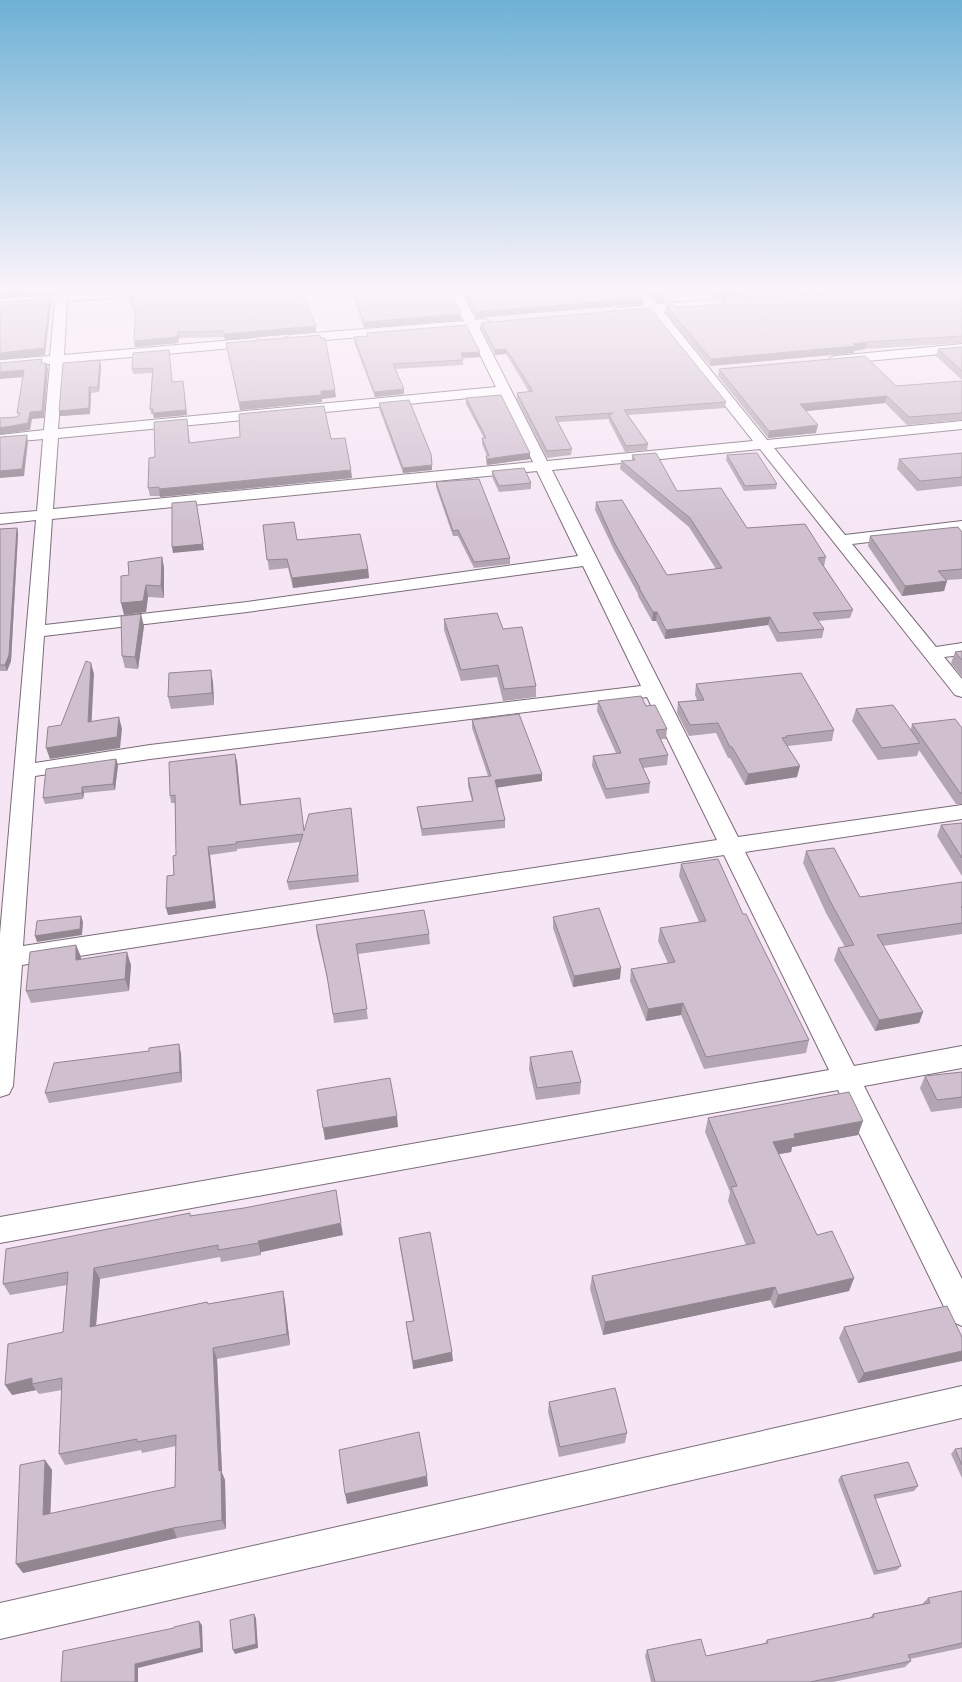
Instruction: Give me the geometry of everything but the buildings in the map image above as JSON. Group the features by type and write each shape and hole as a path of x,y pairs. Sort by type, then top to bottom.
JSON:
{"street":[{"path":"0,1086 5,958 25,771 56,369"},
{"path":"494,369 962,1311"},
{"path":"703,369 962,691"},
{"path":"705,372 721,371"},
{"path":"0,439 504,390"},
{"path":"0,519 962,425"},
{"path":"840,540 962,526"},
{"path":"36,632 247,607 589,560"},
{"path":"931,653 962,648"},
{"path":"25,771 150,752 653,690"},
{"path":"5,958 731,846 962,812"},
{"path":"0,1230 962,1057"},
{"path":"0,1621 962,1402"}]}
